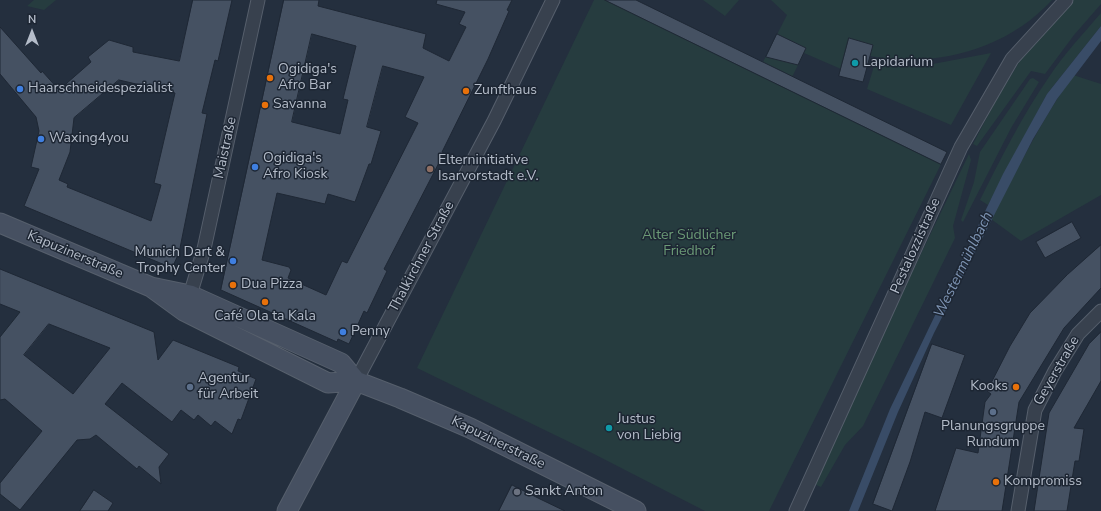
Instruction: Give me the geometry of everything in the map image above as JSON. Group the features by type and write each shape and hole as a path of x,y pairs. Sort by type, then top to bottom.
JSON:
{"main road":[{"name":"Kapuzinerstraße","path":"0,223 151,287 190,295 341,363 356,381"},
{"name":"Kapuzinerstraße","path":"151,287 184,311 328,383 356,381 470,428 636,511"},
{"name":"Thalkirchner Straße","path":"287,511 356,381"}],"street":[{"name":"Maistraße","path":"190,295 204,249 258,0"},
{"name":"Thalkirchner Straße","path":"356,381 494,121 553,0"},
{"name":"Pestalozzistraße","path":"796,511 961,147 1012,59 1066,0"},
{"name":"Geyerstraße","path":"1018,511 1035,410 1055,370 1078,334 1101,312"}],"green space":[{"path":"34,0 56,0 44,10 27,6"},
{"name":"Alter Südlicher Friedhof","path":"594,0 636,0 763,62 787,15 771,0 1052,0 1034,17 1013,32 992,43 968,51 944,57 920,59 895,59 870,56 863,82 839,76 841,69 804,53 792,77 947,152 769,511 705,511 592,453 417,368"},
{"path":"703,0 739,0 725,16"},
{"path":"1071,0 1101,0 1101,4 1074,35 1045,74 1031,71 977,146 973,144 995,102 1026,51"},
{"path":"1101,13 1101,26 1047,94 988,205 980,200 1021,122 1061,60"},
{"path":"991,53 951,125 867,89 875,63 917,67"},
{"path":"1073,75 1101,84 1101,195 1021,241 991,219 1040,128 1061,92"},
{"path":"1033,78 1039,82 1011,128 963,222 961,220 974,182 980,152 1030,79"},
{"path":"969,154 971,160 953,226 955,238 863,426 845,445 821,487 814,484 853,395"}],"water":[{"name":"Westermühlbach","path":"1101,26 1101,41 1057,99 1033,139 934,333 898,412 858,511 849,511 890,409 1003,174 1047,94"}],"building":[{"path":"193,0 232,0 218,61 215,60 202,113 207,114 179,253 172,268 24,206 39,169 31,167 39,131 36,117 0,74 0,27 41,73 42,71 59,90 91,62 88,57 109,40 133,47 133,52 179,61","holes":["119,80 175,93 154,183 161,185 151,221 67,187 68,184 59,180 70,152 74,118"]},
{"path":"284,0 319,0 318,6 426,34 423,48 449,61 466,27 459,24 465,12 436,4 437,0 512,0 507,10 509,11 488,59 442,152 444,153 384,269 387,271 367,313 364,311 349,344 338,339 337,342 221,290","holes":["312,34 356,46 343,99 348,100 340,134 292,122","383,66 424,77 405,117 418,123 347,263 342,261 326,295 288,278 291,270 289,267 262,260 277,193 325,204 328,194 355,202 369,164 371,164 381,131 367,127"]},
{"path":"605,0 636,0 947,152 941,164"},
{"path":"777,34 806,48 798,65 766,57"},
{"name":"Lapidarium","path":"849,38 873,45 863,82 839,76"},
{"path":"1072,222 1081,238 1045,258 1036,242"},
{"path":"1101,245 1101,288 1064,328 1019,402 1002,511 935,511 956,448 978,453 985,402 991,394 987,391 1010,346 1030,313 1067,275"},
{"name":"Agentur für Arbeit","path":"0,269 154,332 158,360 173,340 239,367 238,371 256,379 241,420 238,419 232,434 215,421 211,426 198,415 194,420 181,410 172,422 122,383 105,404 169,454 159,467 161,484 139,466 137,469 96,435 90,439 77,440 20,510 0,494 0,483 42,431 5,399 0,400 0,337 20,312 0,304","holes":["49,324 110,348 73,394 24,355"]},
{"path":"1101,332 1101,381 1074,428 1084,429 1079,461 1075,461 1067,511 1034,511 1049,413 1089,344"},
{"path":"932,344 965,355 942,418 925,412 910,462 892,511 873,504"},
{"name":"Sankt Anton","path":"512,485 540,499 565,511 499,511"},
{"path":"94,490 113,503 108,511 80,511"}],"place":[{"name":"Lapidarium","path":"855,63"},
{"name":"Ogidiga's Afro Bar","path":"270,78"},
{"name":"Haarschneidespezialist","path":"20,89"},
{"name":"Zunfthaus","path":"466,91"},
{"name":"Savanna","path":"265,105"},
{"name":"Waxing4you","path":"41,139"},
{"name":"Ogidiga's Afro Kiosk","path":"255,167"},
{"name":"Elterninitiative Isarvorstadt e.V.","path":"430,169"},
{"name":"Munich Dart & Trophy Center","path":"233,261"},
{"name":"Dua Pizza","path":"233,285"},
{"name":"Café Ola ta Kala","path":"265,302"},
{"name":"Penny","path":"343,332"},
{"name":"Agentur für Arbeit","path":"190,387"},
{"name":"Kooks","path":"1016,387"},
{"name":"Planungsgruppe Rundum","path":"993,412"},
{"name":"Justus von Liebig","path":"609,428"},
{"name":"Kompromiss","path":"996,482"},
{"name":"Sankt Anton","path":"517,492"}]}
